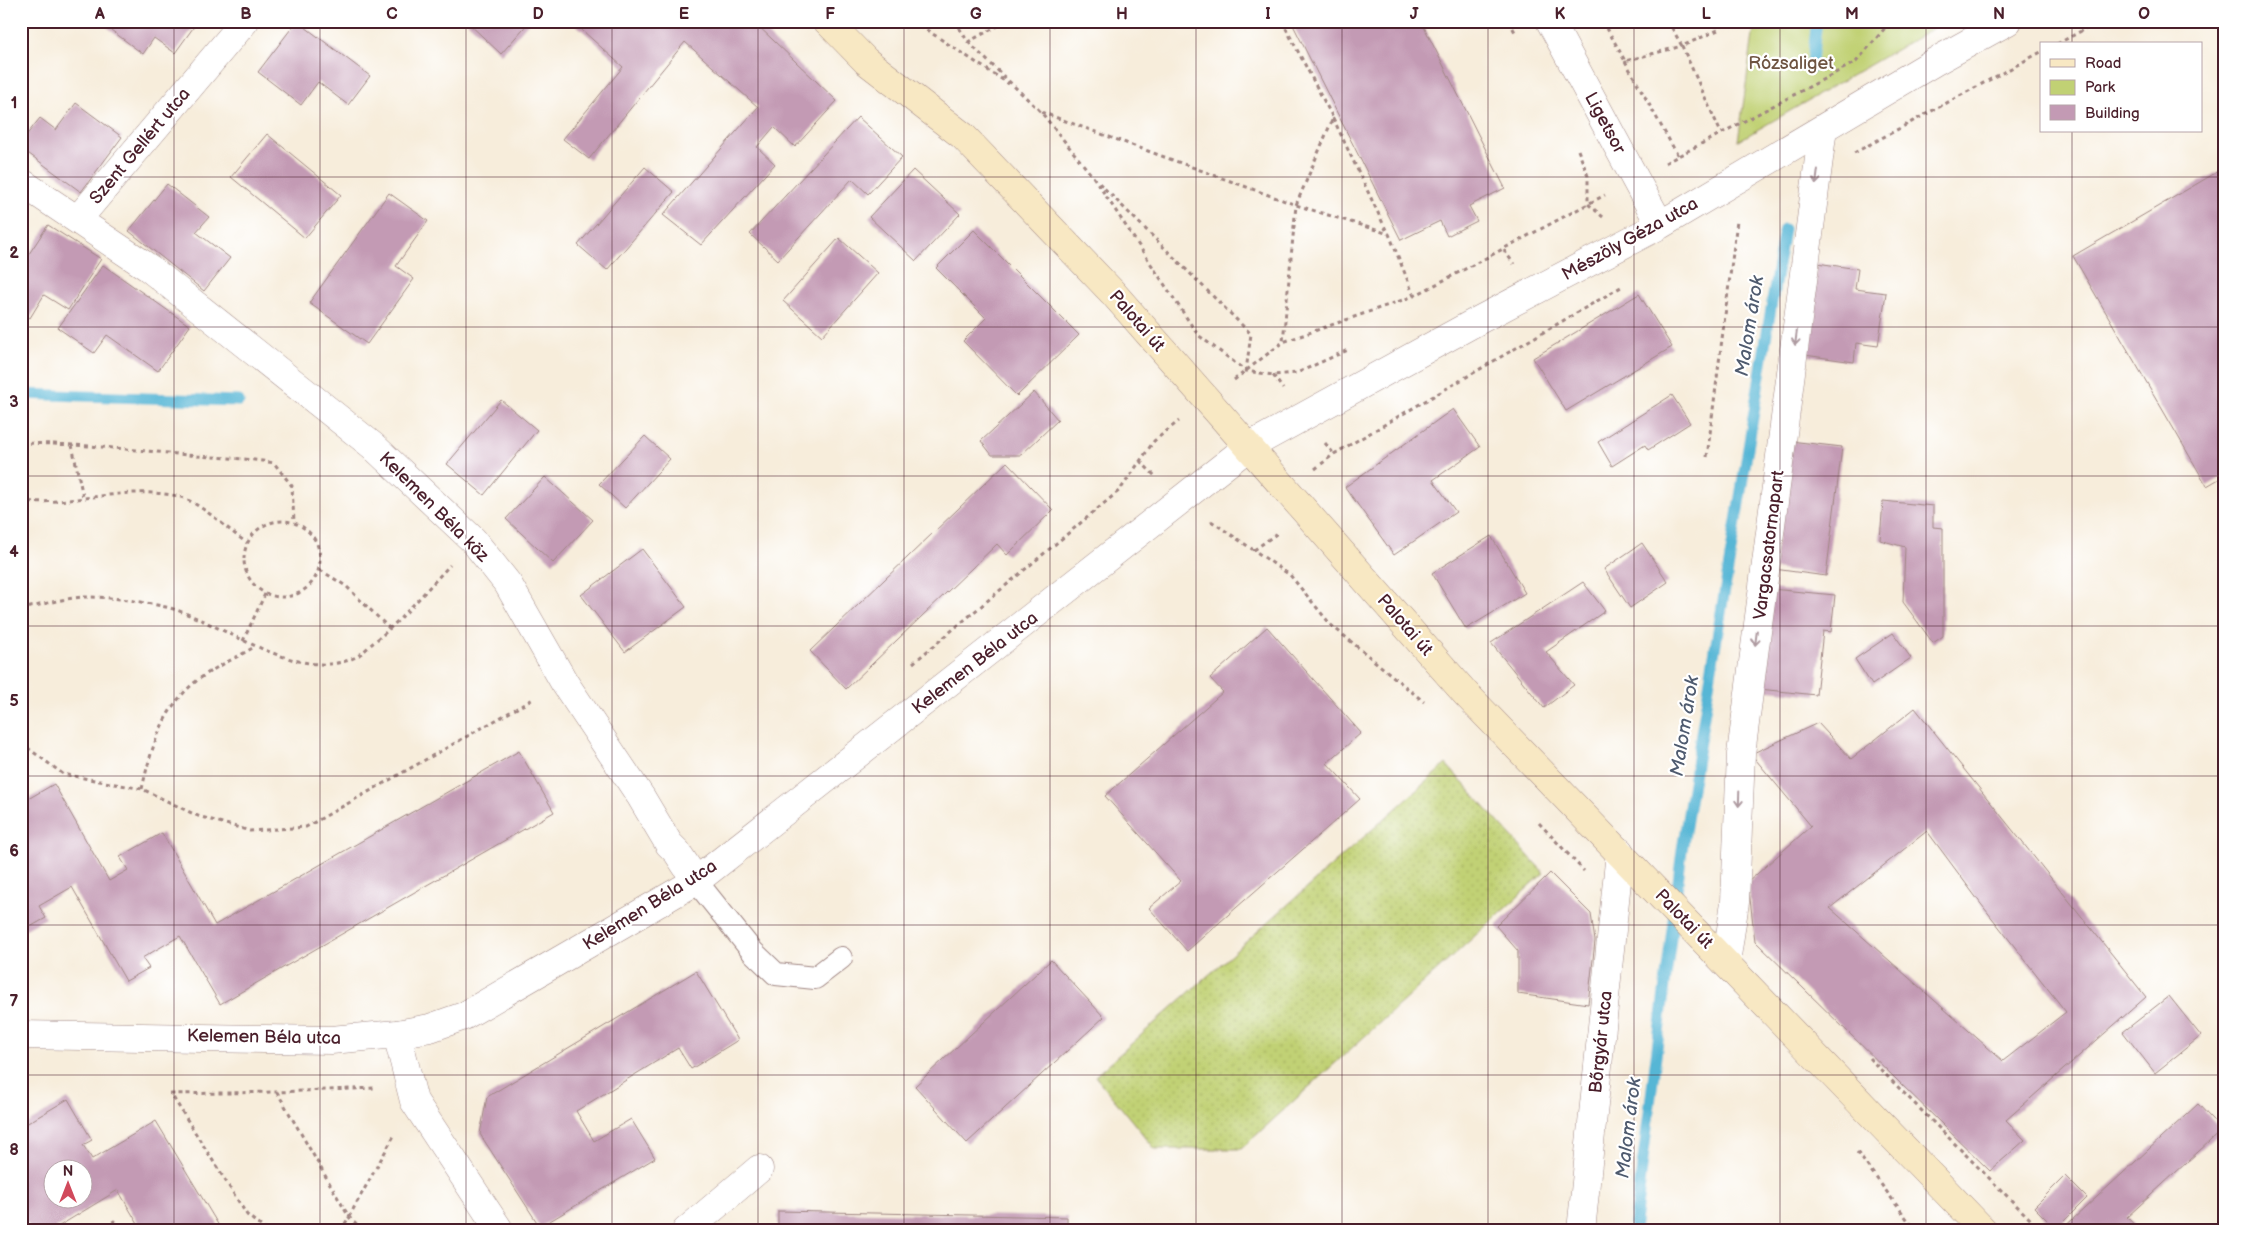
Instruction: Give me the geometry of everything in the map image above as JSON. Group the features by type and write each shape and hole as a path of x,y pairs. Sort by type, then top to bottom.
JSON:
{"main road":[{"name":"Palotai út","path":"827,21 866,61 962,136 1113,293 1466,694 1984,1231"}],"street":[{"name":"Szent Gellért utca","path":"21,182 78,219 245,21"},
{"name":"Ligetsor","path":"1550,21 1660,224"},
{"name":"Mészöly Géza utca","path":"1248,447 1481,319 1660,224 1936,61 2008,21"},
{"name":"Vargacsatornapart","path":"1726,963 1735,902 1741,754 1823,128"},
{"name":"Kelemen Béla köz","path":"78,219 149,268 373,446 472,540 508,584 564,682 641,797 669,844 677,852 696,880"},
{"name":"Kelemen Béla utca","path":"21,1035 331,1040 397,1034 430,1028 464,1016 696,880 1248,447"},
{"name":"Bőrgyár utca","path":"1581,1231 1616,894 1628,861"},
{"path":"397,1034 414,1101 500,1231"},
{"path":"686,1231 759,1169"}],"lane":[{"path":"696,880 752,951 776,974 815,978 841,958"}],"path":[{"path":"913,21 1016,89"},
{"path":"955,21 968,42 1041,112 1094,178 1198,335 1246,371 1273,375 1297,373 1359,345"},
{"path":"968,42 1007,21"},
{"path":"1282,21 1333,118 1389,234 1414,296"},
{"path":"1509,21 1518,38"},
{"path":"1603,21 1678,156"},
{"path":"1668,21 1682,46 1721,134"},
{"path":"1624,61 1682,46 1718,30 1724,21"},
{"path":"1246,371 1283,342 1414,296 1856,62 1891,21"},
{"path":"2061,42 2100,21"},
{"path":"1818,174 2040,53"},
{"path":"1041,112 1296,205 1389,234"},
{"path":"1283,342 1296,205 1333,118"},
{"path":"1576,145 1588,176 1588,204 1604,218 1597,223"},
{"path":"1094,178 1251,334 1246,371"},
{"path":"1707,457 1738,220 1729,225"},
{"path":"1334,454 1626,285"},
{"path":"908,667 1120,490 1154,442 1206,400"},
{"path":"21,444 72,445 249,458 274,463 292,486 294,522"},
{"path":"72,445 83,497"},
{"path":"1140,461 1180,500 1290,575 1332,625 1429,706"},
{"path":"21,501 62,502 102,494 178,496 197,506 247,543"},
{"path":"280,520 294,522 307,529 317,541 321,556 320,570 311,585 298,594 281,598 265,594 253,585 246,572 243,558 247,543 255,531 267,523 280,520"},
{"path":"21,609 87,597 129,601 171,609 208,623 255,647 291,659 328,664 356,657 390,629 472,540"},
{"path":"320,570 346,586 390,629"},
{"path":"243,641 265,594"},
{"path":"142,789 150,755 161,725 177,700 195,683 255,647"},
{"path":"21,743 63,774 142,789 198,816 250,831 306,827 564,682"},
{"path":"1535,819 1580,869 1616,894"},
{"path":"1866,1055 2042,1231"},
{"path":"267,1231 247,1215 172,1094 277,1092 380,1087"},
{"path":"277,1092 349,1217 362,1231"},
{"path":"341,1231 414,1101"},
{"path":"99,1231 114,1221 120,1231"}],"green space":[{"name":"Rózsaliget","path":"1755,21 1946,21 1738,141"},
{"path":"1446,764 1544,873 1241,1149 1155,1149 1095,1076"}],"building":[{"path":"99,21 198,21 175,53 154,38 143,54"},
{"path":"297,21 370,76 348,105 318,82 301,105 258,72"},
{"path":"466,21 530,21 501,54"},
{"path":"572,21 753,21 837,101 795,147 774,127 757,147 775,164 701,245 663,215 758,107 685,42 589,159 563,139 623,67"},
{"path":"1291,21 1421,21 1505,188 1469,206 1477,221 1447,236 1440,221 1401,240"},
{"path":"76,103 122,137 81,192 21,148 21,142 40,118 56,130"},
{"path":"858,117 902,157 868,194 852,179 778,260 750,234"},
{"path":"267,134 341,195 305,238 231,177"},
{"path":"645,167 674,192 607,270 578,245"},
{"path":"2224,168 2224,476 2207,486 2073,256"},
{"path":"913,170 960,214 916,261 869,217"},
{"path":"167,184 209,217 196,232 230,258 204,291 129,231"},
{"path":"389,193 428,221 396,266 414,279 367,344 309,303"},
{"path":"48,225 101,259 68,310 44,295 30,318 21,312 21,266"},
{"path":"974,230 1079,335 1017,396 963,341 986,318 936,268"},
{"path":"839,238 878,273 822,336 783,301"},
{"path":"1817,263 1858,269 1855,289 1886,293 1878,346 1856,343 1854,362 1805,355"},
{"path":"103,265 190,326 158,371 107,335 94,353 58,328"},
{"path":"1639,294 1672,347 1566,411 1533,358"},
{"path":"1034,392 1058,420 1021,455 992,455 981,441"},
{"path":"1672,395 1690,423 1648,450 1645,445 1612,466 1598,442"},
{"path":"501,400 537,430 484,495 447,464"},
{"path":"1453,409 1480,447 1433,480 1456,512 1394,555 1345,487"},
{"path":"645,436 670,459 625,508 599,484"},
{"path":"1790,441 1842,447 1826,576 1774,569"},
{"path":"1007,462 1053,510 1007,555 997,544 846,689 810,651"},
{"path":"545,477 593,520 553,563 506,519"},
{"path":"1883,501 1933,506 1933,527 1943,528 1943,636 1933,643 1903,602 1905,547 1880,540"},
{"path":"1491,536 1525,593 1466,629 1432,573"},
{"path":"1642,543 1668,582 1630,608 1604,569"},
{"path":"642,549 686,607 625,652 581,595"},
{"path":"1583,582 1605,611 1546,652 1574,685 1544,708 1491,643"},
{"path":"1771,589 1835,595 1831,632 1823,631 1816,695 1759,689"},
{"path":"1267,627 1361,733 1327,763 1360,799 1187,951 1149,908 1181,881 1105,796 1223,692 1210,678"},
{"path":"1893,633 1911,658 1872,685 1855,659"},
{"path":"1915,708 2146,997 2006,1120 2025,1140 1990,1171 1755,941 1748,882 1811,826 1751,754 1818,723 1851,759","holes":["1927,831 1981,904 2066,1012 2003,1061 1830,908"]},
{"path":"519,751 554,812 220,1004 180,936 142,958 149,968 126,981 72,887 39,906 46,918 21,932 21,803 54,784 109,881 128,870 120,857 162,833 215,925"},
{"path":"1550,873 1591,914 1595,941 1588,1004 1518,994 1518,951 1496,926"},
{"path":"1051,960 1104,1017 967,1143 915,1086"},
{"path":"696,971 738,1040 691,1069 678,1048 576,1111 594,1141 631,1119 655,1158 540,1227 480,1134 487,1097"},
{"path":"2169,996 2201,1036 2155,1073 2123,1032"},
{"path":"68,1099 92,1140 83,1145 92,1159 156,1121 222,1231 142,1231 118,1190 92,1206 92,1160 42,1160 42,1210 85,1210 51,1231 33,1231 21,1215 21,1127"},
{"path":"2198,1104 2222,1130 2127,1217 2140,1231 2060,1231"},
{"path":"2065,1176 2087,1198 2056,1229 2034,1207"},
{"path":"778,1211 1067,1217 1067,1231 778,1231"}],"waterway":[{"name":"Malom árok","path":"1811,68 1817,21"},
{"name":"Malom árok","path":"1634,1231 1682,850 1784,229"},
{"path":"21,394 239,401"}]}
